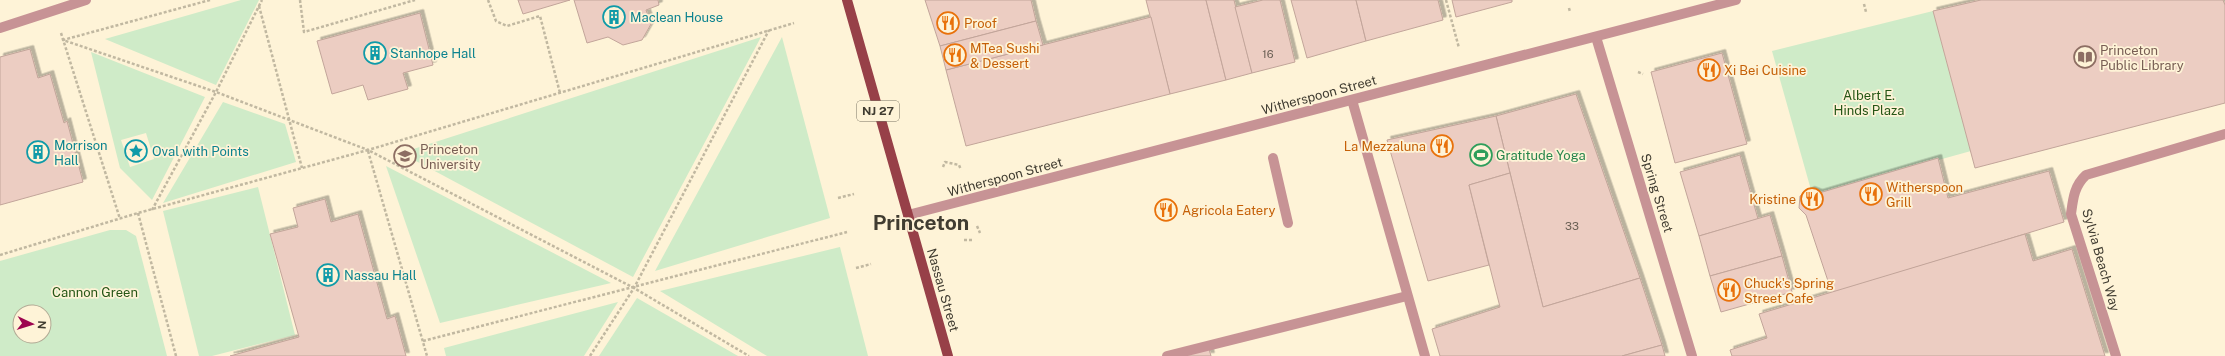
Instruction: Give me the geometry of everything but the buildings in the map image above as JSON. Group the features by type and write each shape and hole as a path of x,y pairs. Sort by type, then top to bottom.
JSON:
{"main road":[{"name":"Nassau Street","path":"847,0 948,356"}],"street":[{"path":"0,28 86,0"},
{"name":"Witherspoon Street","path":"908,215 1736,0"},
{"name":"Spring Street","path":"1596,37 1692,356"},
{"path":"1352,100 1425,356"},
{"name":"Sylvia Beach Way","path":"2116,356 2071,214 2073,196 2079,182 2086,175 2225,134"},
{"path":"1273,158 1288,223"},
{"path":"1166,356 1408,296"}],"path":[{"path":"63,40 210,0"},
{"path":"152,210 216,92 262,0"},
{"path":"300,0 304,32 415,0"},
{"path":"488,0 496,21 507,26 540,16 560,93"},
{"path":"1446,0 1464,70"},
{"path":"1864,4 1866,12"},
{"path":"259,5 302,168"},
{"path":"1568,8 1570,12"},
{"path":"53,10 120,219"},
{"path":"0,255 138,213 368,150 794,22"},
{"path":"590,356 634,288 769,30"},
{"path":"63,40 216,92 368,150 634,288 749,356"},
{"path":"1638,72 1643,74"},
{"path":"368,150 428,356"},
{"path":"943,167 945,162 960,165 961,170"},
{"path":"838,198 854,194"},
{"path":"138,213 176,356"},
{"path":"977,226 980,233"},
{"path":"423,341 634,288 847,232"},
{"path":"964,240 973,240"},
{"path":"856,268 872,264"}],"green space":[{"path":"241,0 259,0 216,85 105,39"},
{"name":"Albert E. Hinds Plaza","path":"1933,11 1971,151 1819,193 1811,190 1772,51"},
{"path":"761,37 633,277 401,153"},
{"path":"782,37 830,218 655,271"},
{"path":"91,52 205,97 152,200 120,168","holes":["146,133 154,159 130,167 121,140"]},
{"path":"223,102 285,124 296,162 163,203"},
{"path":"386,166 611,283 440,323"},
{"path":"258,187 295,335 212,356 199,356 163,211"},
{"name":"Cannon Green","path":"110,230 126,230 136,236 167,356 0,356 0,261"},
{"path":"840,247 868,356 767,356 660,291"},
{"path":"637,298 738,356 599,356"},
{"path":"618,302 584,356 446,356 444,348"}],"place":[{"name":"Maclean House","path":"614,17"},
{"name":"Proof","path":"948,23"},
{"name":"Stanhope Hall","path":"375,53"},
{"name":"MTea Sushi & Dessert","path":"955,55"},
{"name":"Princeton Public Library","path":"2085,57"},
{"name":"Xi Bei Cuisine","path":"1709,70"},
{"name":"La Mezzaluna","path":"1442,146"},
{"name":"Oval with Points","path":"136,151"},
{"name":"Morrison Hall","path":"38,152"},
{"name":"Gratitude Yoga","path":"1481,155"},
{"name":"Princeton University","path":"405,156"},
{"name":"Witherspoon Grill","path":"1871,194"},
{"name":"Kristine","path":"1812,199"},
{"name":"Agricola Eatery","path":"1166,210"},
{"name":"Nassau Hall","path":"328,275"},
{"name":"Chuck's Spring Street Cafe","path":"1729,290"}],"district":[{"name":"Princeton","path":"921,222"}]}
